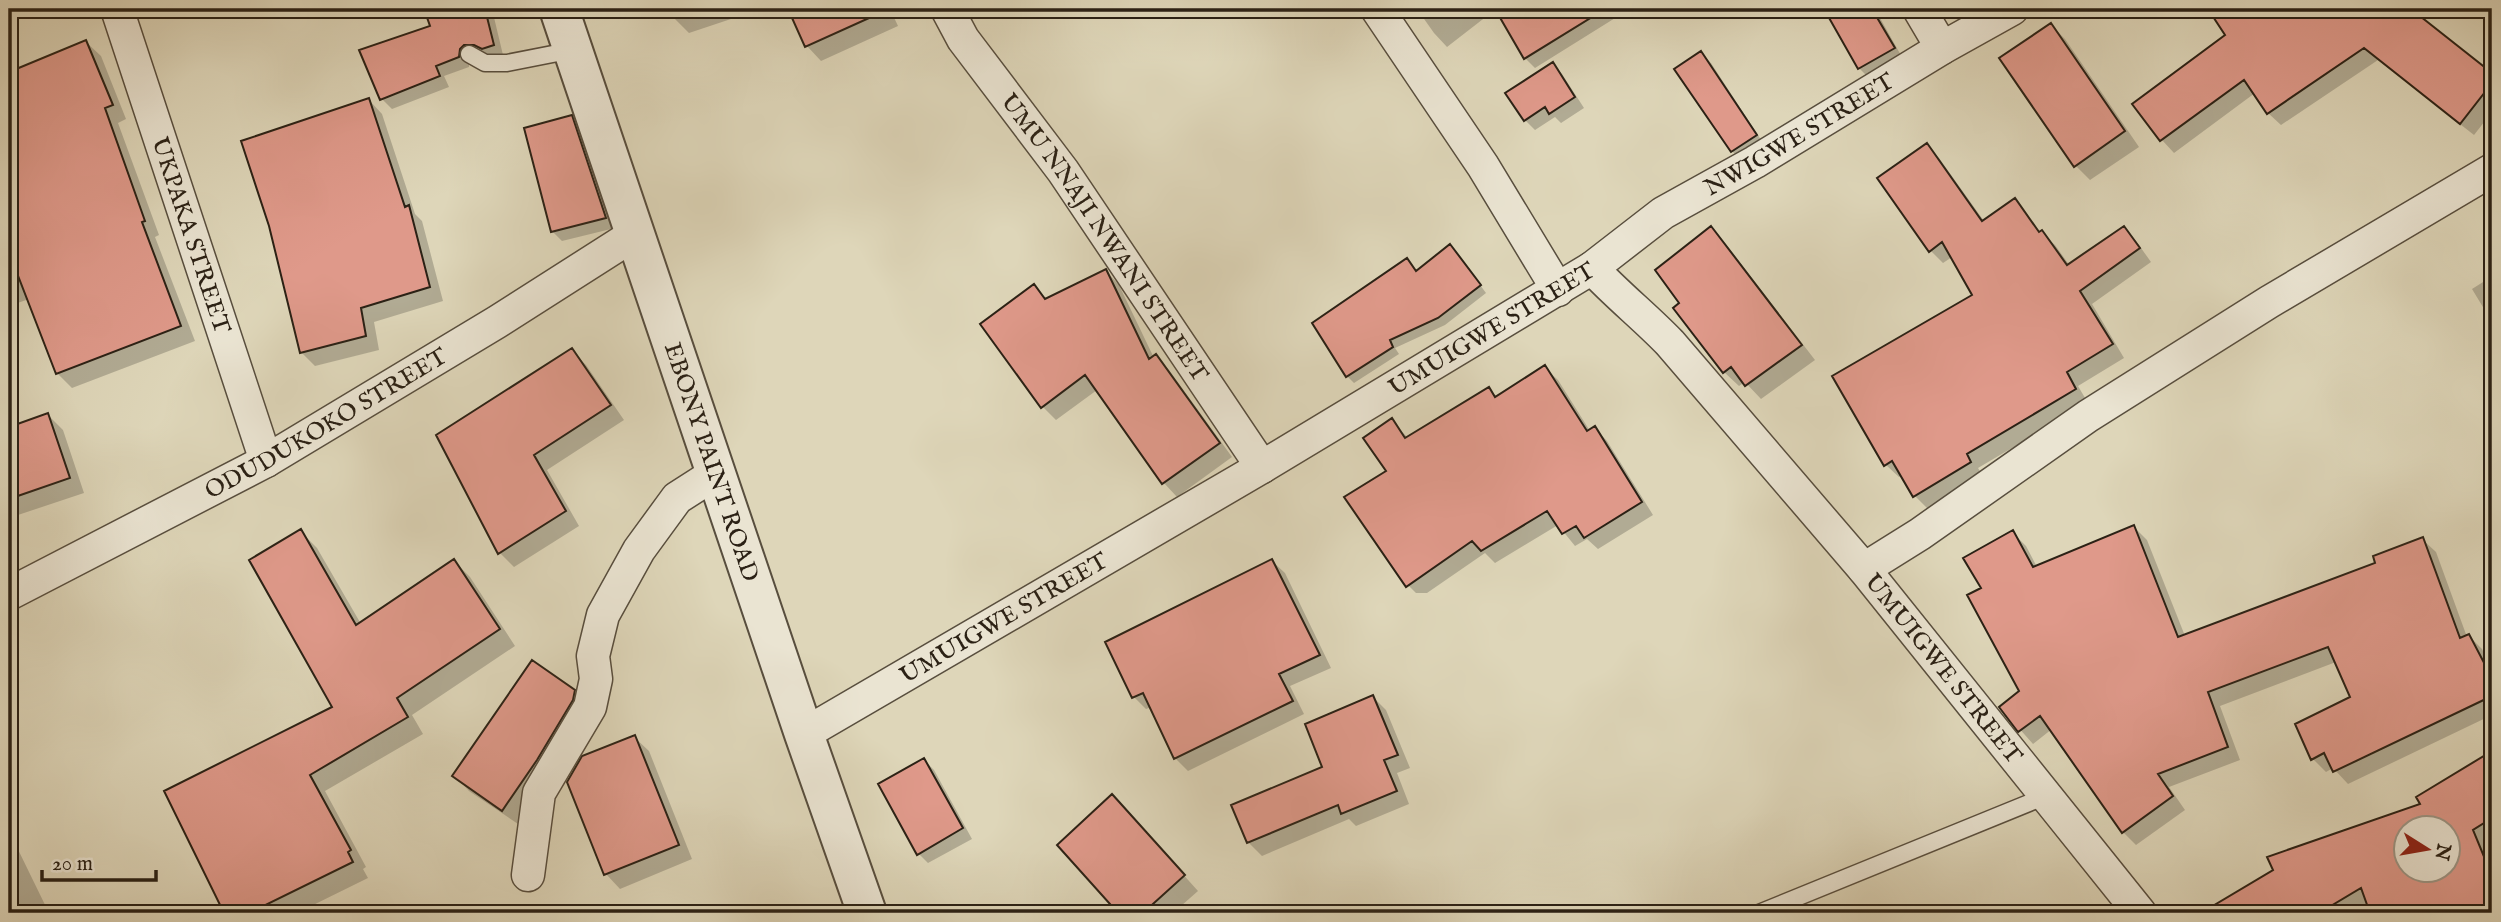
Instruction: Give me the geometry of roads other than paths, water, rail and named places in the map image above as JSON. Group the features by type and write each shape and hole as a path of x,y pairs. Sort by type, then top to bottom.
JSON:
{"street":[{"name":"UKPAKA STREET","path":"117,9 266,461"},
{"name":"EBONY PAINT ROAD","path":"559,9 804,734 858,908"},
{"name":"UMU NNAJI NWANI STREET","path":"947,9 963,39 1063,171 1262,467"},
{"path":"1377,9 1483,166 1558,290"},
{"path":"1919,9 1942,48"},
{"name":"NWIGWE STREET","path":"1592,268 1663,213 1755,162 1942,48 2012,9"},
{"path":"1864,569 1920,534 2088,416 2269,302 2492,170"},
{"name":"ODUDUKOKO STREET","path":"9,594 266,461 497,322 635,234"},
{"name":"UMUIGWE STREET","path":"804,734 1262,467 1592,268 1670,343 1864,569 2140,913"},
{"path":"528,875 539,793 590,707 596,679 593,656 603,615 639,550 677,498 716,473"}],"lane":[{"path":"469,54 485,63 507,63 573,50"},
{"path":"1759,913 2046,796"}]}
